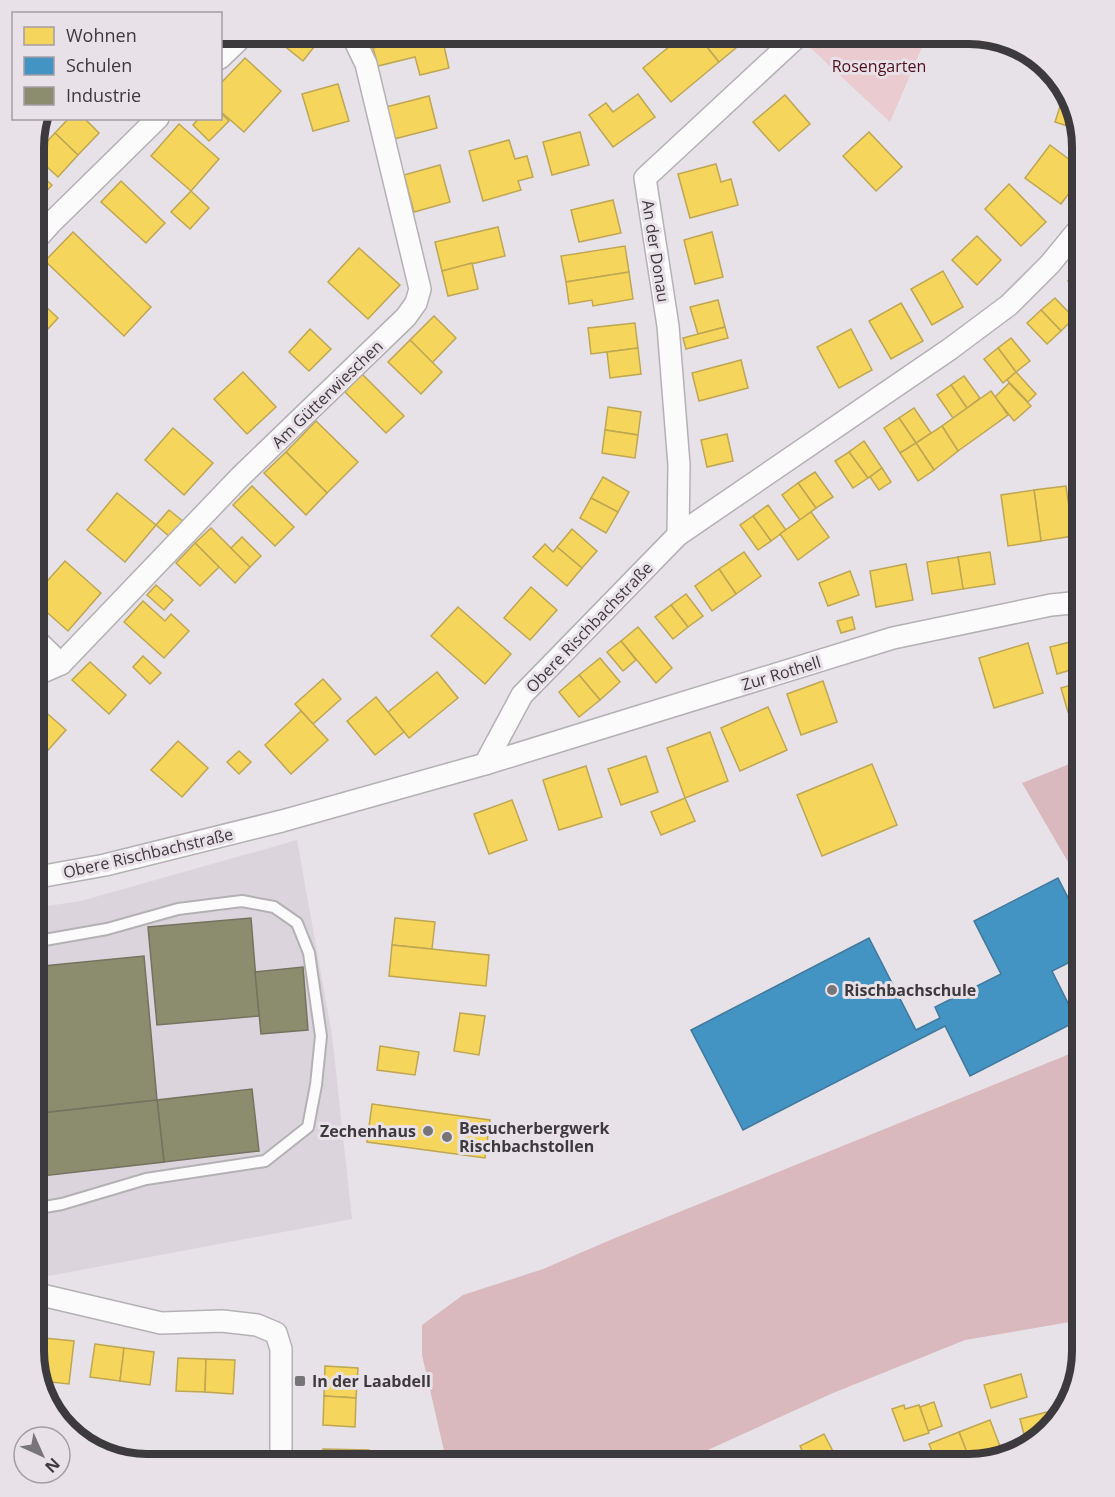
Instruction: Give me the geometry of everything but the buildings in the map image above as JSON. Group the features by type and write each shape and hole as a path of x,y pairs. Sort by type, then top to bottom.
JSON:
{"street":[{"path":"222,56 235,44"},
{"name":"Am Gütterwieschen","path":"44,671 61,664 240,477 406,317 416,303 420,290 366,64 356,44"},
{"name":"An der Donau","path":"678,535 679,465 668,326 645,178 790,44"},
{"path":"44,231 156,120"},
{"name":"Obere Rischbachstraße","path":"44,876 105,865 282,821 485,764 522,695 678,535 950,349 1009,305 1050,264 1072,237"},
{"name":"Zur Rothell","path":"485,764 893,638 1052,605 1072,603"},
{"path":"44,648 61,664"},
{"path":"44,1296 161,1323 222,1321 257,1325 276,1333 281,1349 281,1454"}],"lane":[{"path":"44,940 107,929 178,909 242,901 274,907 297,923 309,953 321,1036 316,1086 308,1127 265,1161 146,1179 44,1207"}],"shaded area":[{"path":"1072,763 1072,869 1022,783"},
{"path":"297,840 332,1035 352,1219 44,1277 44,906 81,901"},
{"path":"1072,1053 1072,1322 965,1340 833,1393 699,1454 445,1454 422,1355 422,1325 463,1295 543,1269"}],"green space":[{"name":"Rosengarten","path":"806,44 923,44 890,122"}],"place":[{"name":"Rischbachschule","path":"832,990"},
{"name":"Zechenhaus","path":"428,1131"},
{"name":"Besucherbergwerk Rischbachstollen","path":"447,1137"},
{"name":"In der Laabdell","path":"300,1381"}]}
